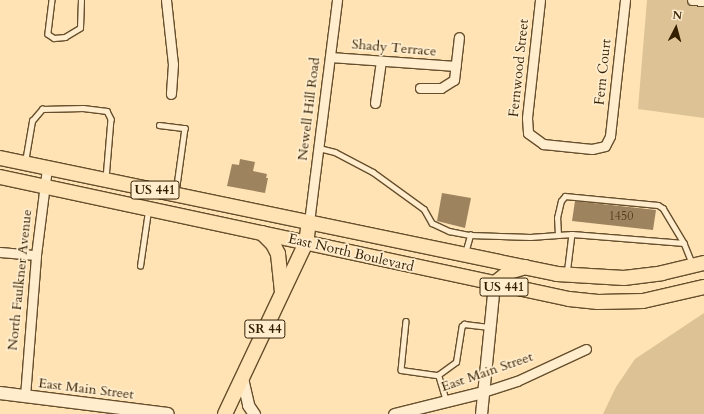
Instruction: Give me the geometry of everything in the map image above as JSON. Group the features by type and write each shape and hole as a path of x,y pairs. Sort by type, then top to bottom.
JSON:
{"main road":[{"name":"East North Boulevard","path":"0,158 566,275 624,278 698,264"},
{"name":"East North Boulevard","path":"0,177 541,295 598,302 643,301 704,287"},
{"name":"SR 44","path":"225,414 306,243 309,222"},
{"path":"262,234 273,244 278,254 282,293"},
{"path":"494,284 509,272 525,267"},
{"name":"East Main Street","path":"0,393 168,414"}],"street":[{"path":"166,0 173,64 171,94"},
{"name":"Newell Hill Road","path":"309,222 336,0"},
{"name":"Fernwood Street","path":"540,0 527,118 531,138 543,144 592,149 606,145"},
{"name":"Fern Court","path":"606,145 610,136 625,0"},
{"path":"692,0 704,1"},
{"path":"420,88 446,86 454,80 459,37"},
{"name":"Shady Terrace","path":"330,57 456,66"},
{"path":"375,103 381,61"},
{"name":"North Faulkner Avenue","path":"25,396 36,255 47,168"},
{"path":"0,252 36,255"},
{"path":"481,414 494,284"},
{"name":"East Main Street","path":"394,414 446,403 517,381 586,349"},
{"path":"242,378 248,405 254,414"}],"lane":[{"path":"52,0 48,34 54,38 65,37 80,28 81,0"},
{"path":"25,163 32,120 42,109 83,108 107,111 111,119 106,180"},
{"path":"159,125 185,128 176,194"},
{"path":"319,148 335,152 373,172 424,209 432,223 449,231 470,235 530,237 572,234 684,243"},
{"path":"558,235 557,218 561,201 565,196 658,205 663,208 698,264"},
{"path":"140,266 148,209"},
{"path":"566,275 572,234"},
{"path":"465,255 470,235"},
{"path":"406,321 401,370 438,375 456,362 462,326 464,324 490,327"},
{"path":"438,375 446,403"}],"shaded area":[{"path":"647,0 704,0 704,118 638,109"},
{"path":"704,313 704,414 603,414 616,387 635,359"}],"building":[{"path":"240,159 255,162 253,171 267,174 266,178 268,178 265,193 227,186 232,164 239,165"},
{"path":"442,193 471,198 465,228 437,221"},
{"path":"575,201 656,210 653,230 572,221"}]}
